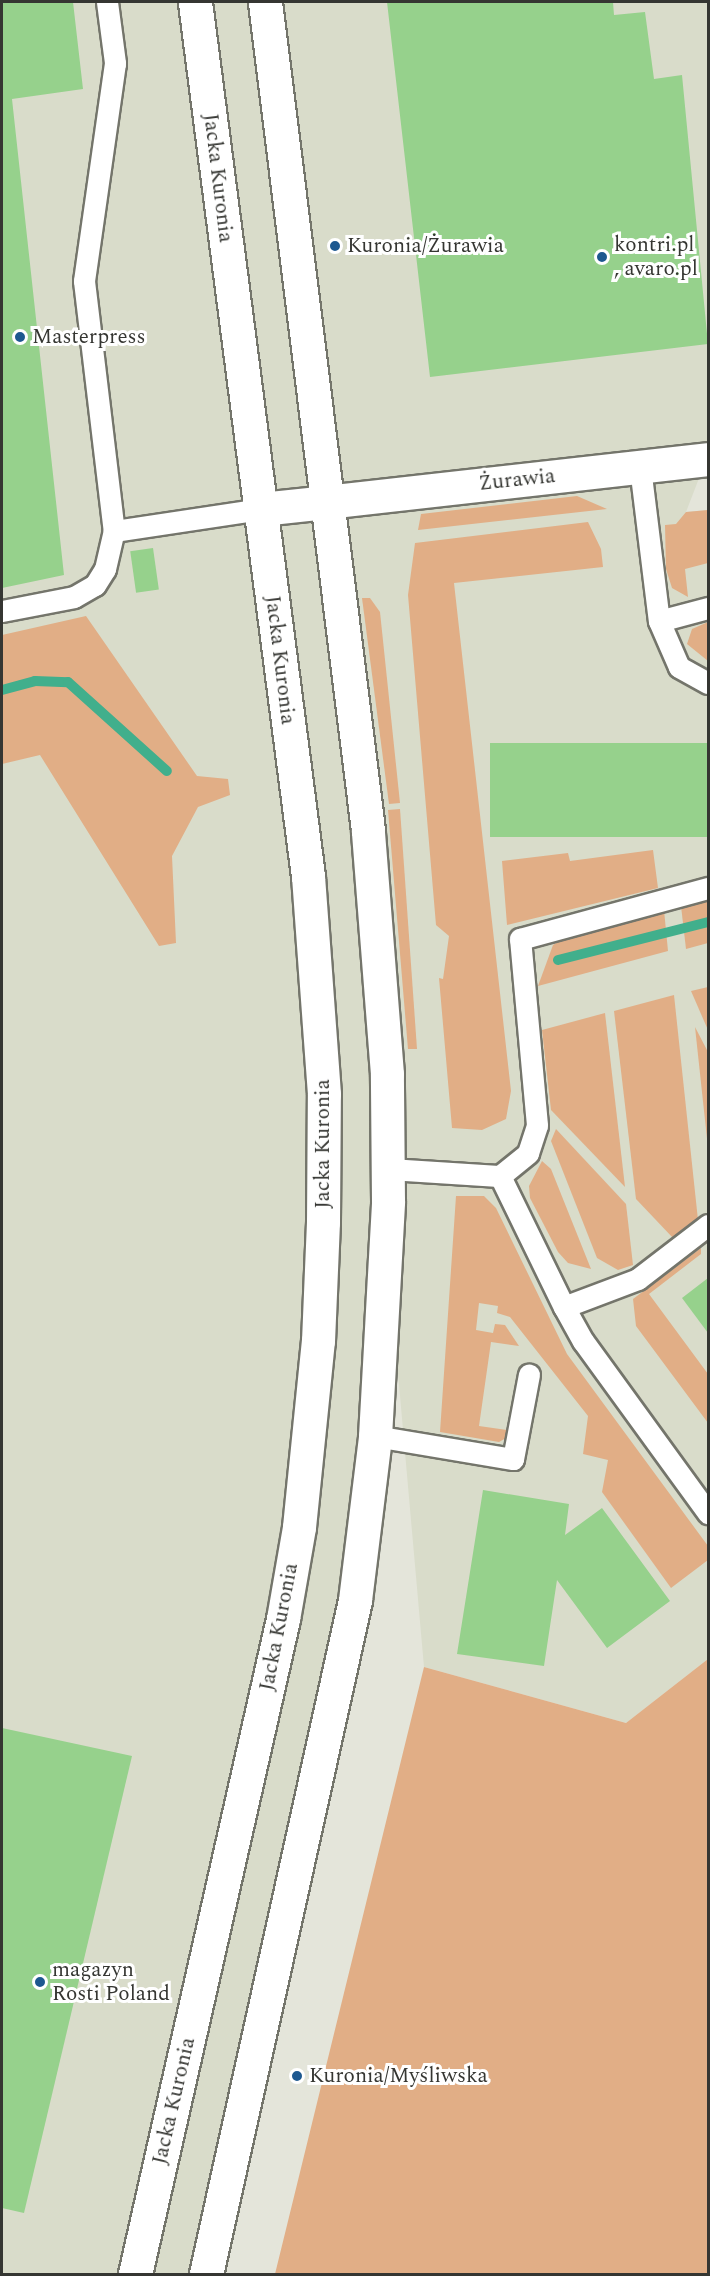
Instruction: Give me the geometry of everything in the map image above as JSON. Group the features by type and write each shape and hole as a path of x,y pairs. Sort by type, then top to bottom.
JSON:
{"main road":[{"name":"Jacka Kuronia","path":"135,2274 283,1619 298,1527 318,1341 324,1094 308,876 195,2"},
{"path":"206,2274 355,1600 375,1436 388,1169 387,1074 368,831 265,2"},
{"name":"Żurawia","path":"261,509 708,459"}],"lane":[{"path":"2,611 74,597 95,585 105,569 114,531 84,281 115,63 107,2"},
{"path":"640,466 659,621 679,667 708,683"},
{"path":"114,531 261,509"},
{"path":"659,621 708,608"},
{"path":"388,1169 500,1176 528,1153 537,1125 520,939 708,888"},
{"path":"500,1176 564,1306 589,1350 708,1513"},
{"path":"564,1306 638,1280 708,1225"},
{"path":"375,1436 513,1459 529,1374"}],"shaded area":[{"path":"2,2 708,2 708,455 686,512 708,510 708,1659 626,1723 424,1667 381,1181 347,1599 198,2274 2,2274"},
{"path":"577,496 607,509 418,530 421,514"},
{"path":"708,510 708,563 685,569 688,597 672,588 666,569 665,525 676,524 686,512"},
{"path":"588,522 601,549 603,567 454,583 511,1091 506,1119 482,1130 452,1128 439,978 443,979 449,936 436,925 408,595 415,543"},
{"path":"362,598 370,598 380,612 400,803 389,804"},
{"path":"86,616 197,776 228,779 230,795 198,807 172,856 176,943 159,946 40,755 2,764 2,635"},
{"path":"708,622 708,661 687,644 692,629"},
{"path":"400,809 417,1049 408,1049 388,810"},
{"path":"653,850 658,888 507,925 502,861 568,853 570,861"},
{"path":"708,899 708,943 686,949 681,906"},
{"path":"664,910 668,951 538,986 553,945 566,937"},
{"path":"708,987 708,1030 691,991"},
{"path":"674,995 698,1220 673,1238 636,1199 614,1011"},
{"path":"605,1013 625,1187 551,1110 542,1030"},
{"path":"695,1027 708,1052 708,1148"},
{"path":"556,1129 626,1204 633,1265 618,1270 597,1258 551,1141"},
{"path":"542,1161 551,1169 591,1269 568,1263 558,1252 530,1198 529,1186"},
{"path":"456,1196 484,1196 496,1208 567,1354 708,1546 708,1560 671,1588 602,1492 608,1460 583,1454 588,1416 510,1317 497,1313 498,1306 479,1303 476,1330 493,1333 495,1324 505,1325 519,1346 491,1342 479,1426 507,1430 506,1438 499,1442 440,1432"},
{"path":"701,1248 701,1254 649,1294 708,1374 708,1423 636,1326 633,1299"},
{"path":"708,1659 708,2274 275,2274 424,1667 626,1723"}],"building":[{"name":"Masterpress","path":"2,2 73,2 83,89 12,99 64,575 2,588"},
{"path":"387,2 613,2 614,15 645,12 654,79 682,75 708,344 430,377"},
{"path":"153,548 159,590 136,593 130,551"},
{"path":"490,743 708,743 708,837 490,837"},
{"path":"708,1278 708,1333 682,1298"},
{"path":"483,1490 569,1504 565,1535 602,1508 670,1601 607,1648 557,1580 544,1666 457,1654"},
{"name":"magazyn Rosti Poland","path":"2,1728 132,1756 24,2213 2,2208"}],"waterway":[{"path":"2,690 35,681 68,682 167,771"},
{"path":"558,960 708,922"}],"place":[{"name":"Kuronia/Żurawia","path":"335,246"},
{"name":"kontri.pl , avaro.pl","path":"602,257"},
{"name":"Masterpress","path":"20,337"},
{"name":"magazyn Rosti Poland","path":"40,1982"},
{"name":"Kuronia/Myśliwska","path":"297,2076"}]}
